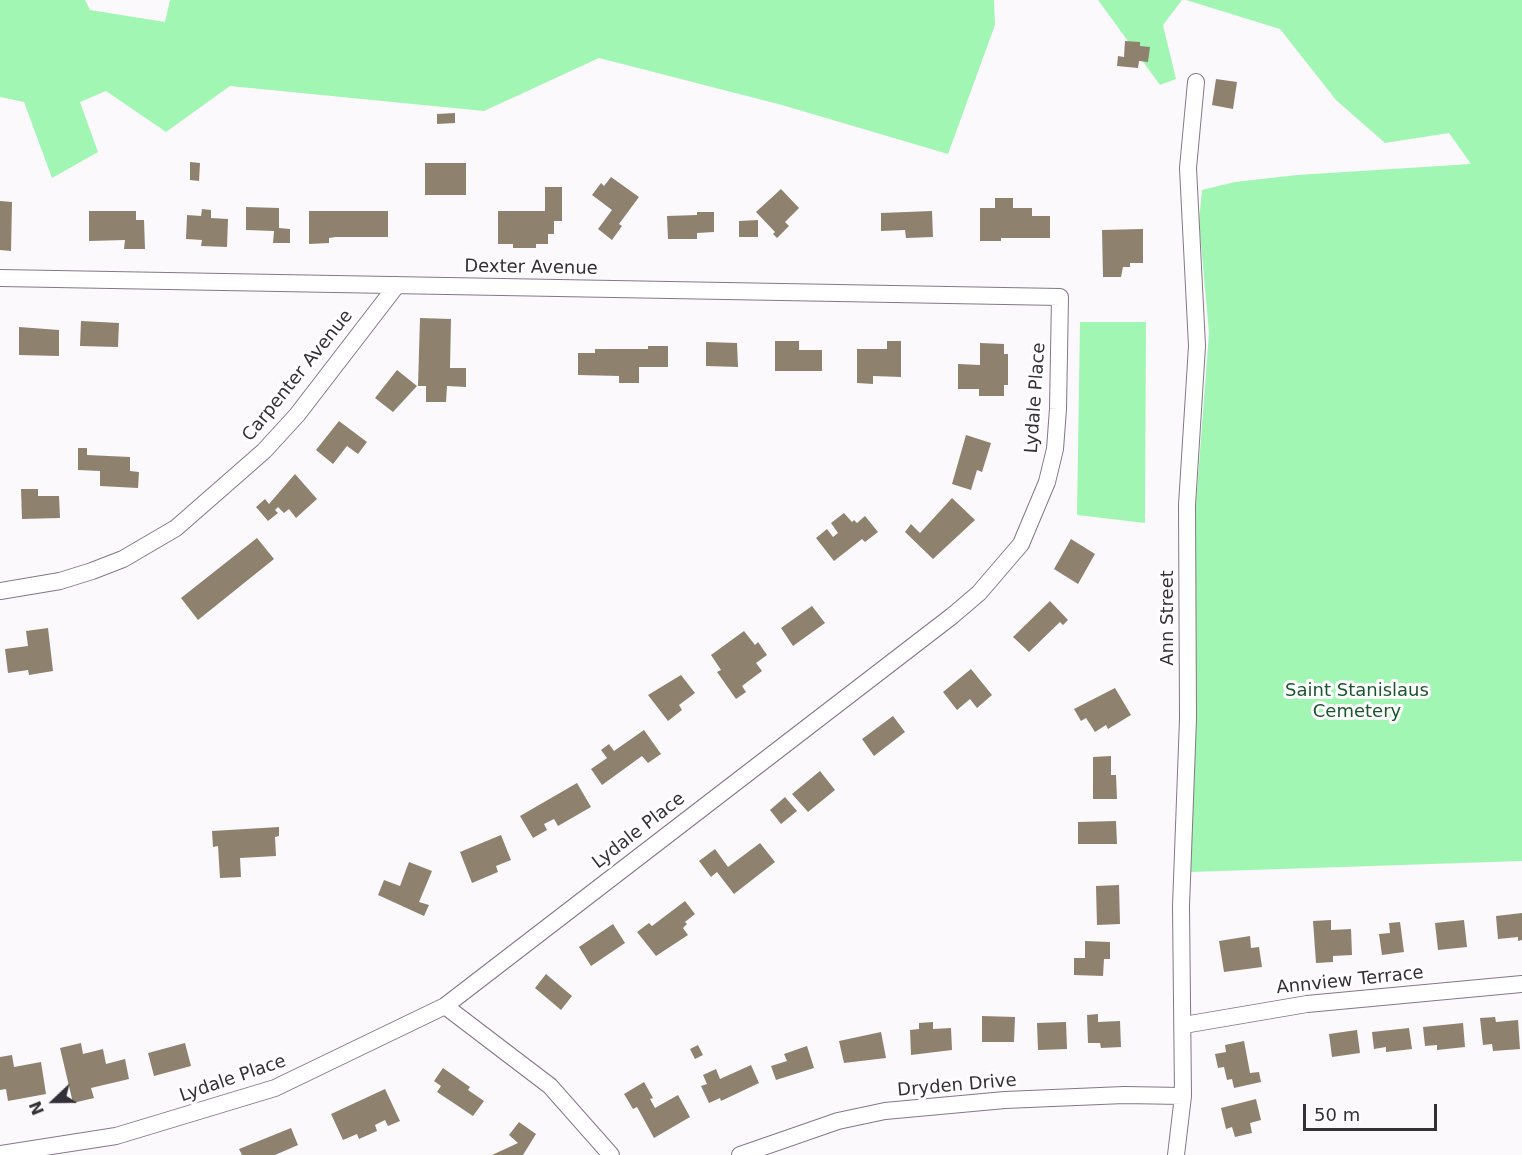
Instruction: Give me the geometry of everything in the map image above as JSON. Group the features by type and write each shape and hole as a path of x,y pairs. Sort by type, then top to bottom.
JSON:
{"street":[{"name":"Ann Street","path":"1176,1155 1183,1096 1181,906 1188,719 1187,505 1197,346 1188,168 1196,82"},
{"name":"Dexter Avenue","path":"0,278 1060,297"},
{"name":"Carpenter Avenue","path":"0,591 51,583 92,571 123,559 176,528 238,475 290,423 397,285"},
{"name":"Lydale Place","path":"0,1154 116,1136 275,1088 445,1006 952,616 1001,569 1021,544 1036,513 1055,449 1060,297"},
{"name":"Annview Terrace","path":"1184,1025 1307,1004 1522,984"},
{"path":"445,1006 550,1086 611,1155"},
{"name":"Dryden Drive","path":"740,1155 827,1124 885,1111 1005,1100 1124,1095 1183,1096"}],"green space":[{"path":"0,0 85,0 90,10 165,22 170,0 994,0 995,25 948,154 782,105 599,58 484,111 230,86 166,132 106,91 80,102 98,152 52,178 24,102 0,97"},
{"path":"1098,0 1182,0 1163,25 1176,79 1160,85"},
{"name":"Saint Stanislaus Cemetery","path":"1186,0 1522,0 1522,861 1191,872 1194,530 1209,333 1199,221 1202,190 1235,182 1297,175 1471,164 1449,133 1385,143 1336,100 1280,29"},
{"path":"1080,322 1146,322 1145,523 1077,515"}],"building":[{"path":"1125,41 1140,42 1140,46 1150,47 1148,62 1139,61 1138,68 1117,66 1118,56 1124,57"},
{"path":"1216,79 1237,82 1233,109 1212,105"},
{"path":"455,113 455,123 437,124 437,114"},
{"path":"190,162 200,163 199,181 190,180"},
{"path":"425,163 466,163 466,195 425,195"},
{"path":"611,177 639,197 619,224 622,226 612,240 598,229 612,210 592,195 601,183 604,186"},
{"path":"545,187 562,187 562,221 554,221 554,234 548,234 548,244 536,244 536,248 513,248 513,244 498,244 498,211 545,211"},
{"path":"781,189 799,208 785,222 789,226 777,238 773,234 775,232 756,212"},
{"path":"995,198 1013,198 1013,208 1032,208 1032,216 1050,216 1050,238 1001,238 1001,241 980,241 980,208 995,208"},
{"path":"0,201 12,202 11,251 0,250"},
{"path":"246,207 279,208 279,228 290,229 290,243 273,243 274,231 246,230"},
{"path":"202,209 211,210 211,218 228,219 227,247 201,246 202,240 186,239 187,215 201,216"},
{"path":"89,211 136,211 136,220 144,220 145,249 124,249 125,240 89,241"},
{"path":"309,211 388,211 388,237 336,237 329,238 329,243 309,244"},
{"path":"932,211 933,237 906,238 905,230 881,231 881,213"},
{"path":"697,212 714,212 714,232 697,233 697,239 668,239 667,216 697,215"},
{"path":"758,220 758,237 739,237 739,221"},
{"path":"1143,229 1143,263 1130,263 1130,267 1123,267 1121,277 1103,277 1102,230"},
{"path":"420,318 451,319 450,368 466,368 466,387 447,386 446,402 426,402 426,386 418,386"},
{"path":"81,321 119,323 118,347 80,346"},
{"path":"19,327 59,330 59,356 19,355"},
{"path":"775,341 799,341 799,350 822,350 822,371 775,371"},
{"path":"887,341 901,341 901,377 873,376 873,384 857,383 857,349 887,349"},
{"path":"706,342 737,343 738,367 706,366"},
{"path":"980,343 1004,344 1004,354 1008,354 1008,385 1004,385 1004,396 979,396 979,389 958,389 958,364 980,365"},
{"path":"648,346 668,346 668,367 639,367 639,383 619,383 619,376 578,375 578,353 595,353 595,349 648,349"},
{"path":"397,370 417,386 393,412 375,398"},
{"path":"339,421 367,442 358,454 347,446 333,464 316,450"},
{"path":"966,435 991,443 982,472 977,470 971,490 952,484"},
{"path":"78,448 87,448 87,455 130,457 130,471 139,472 138,488 100,486 100,471 78,470"},
{"path":"295,474 317,499 296,518 289,509 284,513 278,507 275,510 278,513 268,521 256,507 265,499 269,504"},
{"path":"21,489 38,489 38,496 59,496 60,518 22,519"},
{"path":"952,498 975,520 933,559 905,532 911,524 920,533"},
{"path":"844,513 852,522 854,520 857,523 865,516 878,532 865,542 862,539 834,561 816,538 827,529 833,537 838,533 831,523"},
{"path":"257,538 274,559 198,620 181,598"},
{"path":"1071,539 1095,554 1078,584 1054,569"},
{"path":"1050,601 1068,620 1063,625 1060,622 1029,652 1013,637"},
{"path":"812,606 825,623 793,646 781,628"},
{"path":"48,628 53,671 29,675 28,670 8,673 5,649 28,646 26,631"},
{"path":"744,631 755,645 758,642 767,655 756,663 762,671 742,686 746,692 736,699 717,672 721,670 711,655"},
{"path":"971,669 992,695 977,708 970,699 957,710 943,692"},
{"path":"681,675 695,693 679,705 682,710 668,721 648,695"},
{"path":"1115,688 1131,715 1108,729 1106,725 1095,732 1086,718 1081,721 1074,709"},
{"path":"893,716 905,732 874,756 862,739"},
{"path":"644,730 661,754 648,763 642,756 602,785 591,769 607,758 601,750 609,744 614,751"},
{"path":"1111,756 1111,775 1116,775 1117,799 1093,799 1093,757"},
{"path":"820,771 835,790 808,812 792,794"},
{"path":"577,783 591,807 558,826 554,819 544,824 547,830 533,838 520,816"},
{"path":"785,797 797,811 781,824 770,810"},
{"path":"1116,821 1117,844 1078,844 1078,822"},
{"path":"279,827 279,836 275,837 276,856 240,858 241,877 220,878 218,846 213,847 212,831"},
{"path":"501,835 511,860 496,866 498,872 472,883 460,852"},
{"path":"760,843 775,862 734,894 717,872 711,877 699,861 715,849 728,867"},
{"path":"409,862 432,871 419,902 429,905 424,916 378,895 384,880 400,886"},
{"path":"1119,885 1120,924 1097,925 1096,886"},
{"path":"685,901 695,914 685,922 687,924 683,928 688,935 656,956 637,932 649,923 652,926"},
{"path":"1522,913 1522,940 1518,941 1518,937 1498,939 1496,916"},
{"path":"1331,920 1331,930 1351,929 1352,955 1333,956 1333,962 1316,963 1313,921"},
{"path":"1464,920 1467,947 1438,950 1435,923"},
{"path":"1400,922 1404,952 1382,955 1379,934 1390,933 1389,923"},
{"path":"613,924 625,943 591,966 579,947"},
{"path":"1250,936 1251,948 1259,947 1262,967 1224,972 1219,941"},
{"path":"1085,941 1110,942 1110,959 1104,959 1103,976 1074,975 1074,958 1085,958"},
{"path":"546,974 572,996 561,1010 535,988"},
{"path":"1098,1014 1098,1022 1120,1021 1121,1047 1101,1048 1100,1043 1088,1043 1087,1015"},
{"path":"982,1016 1015,1017 1014,1042 982,1042"},
{"path":"1495,1017 1496,1022 1518,1020 1520,1049 1493,1051 1492,1044 1483,1045 1480,1018"},
{"path":"933,1022 933,1029 951,1028 952,1050 911,1055 910,1030 919,1029 919,1023"},
{"path":"1066,1022 1067,1049 1038,1050 1037,1023"},
{"path":"1463,1023 1465,1047 1437,1050 1437,1045 1425,1046 1423,1027"},
{"path":"1409,1028 1412,1049 1386,1052 1386,1047 1374,1049 1372,1032"},
{"path":"1357,1030 1360,1053 1332,1057 1329,1034"},
{"path":"881,1032 886,1058 844,1063 839,1041"},
{"path":"1244,1041 1250,1073 1259,1072 1261,1082 1234,1088 1232,1079 1227,1080 1224,1067 1218,1068 1215,1054 1226,1052 1225,1045"},
{"path":"81,1043 83,1054 103,1049 106,1064 125,1059 129,1079 91,1088 94,1098 73,1103 60,1048"},
{"path":"185,1043 191,1066 154,1076 148,1053"},
{"path":"698,1045 703,1055 695,1059 690,1049"},
{"path":"807,1046 814,1068 776,1080 771,1066 787,1061 784,1054"},
{"path":"12,1055 14,1067 41,1062 46,1094 8,1101 6,1089 0,1090 0,1057"},
{"path":"751,1065 759,1083 721,1101 720,1098 709,1103 701,1086 707,1084 703,1075 716,1069 720,1079"},
{"path":"443,1068 470,1087 468,1090 484,1101 473,1116 437,1092 441,1086 434,1081"},
{"path":"644,1082 653,1098 650,1099 655,1108 678,1095 690,1117 654,1138 637,1107 633,1109 624,1094"},
{"path":"385,1089 400,1121 388,1126 385,1120 375,1125 377,1131 359,1139 357,1134 343,1140 331,1114"},
{"path":"1256,1099 1261,1120 1250,1123 1252,1133 1235,1137 1232,1127 1226,1129 1221,1108"},
{"path":"519,1122 536,1134 523,1155 492,1155 518,1143 509,1135"},
{"path":"291,1128 298,1145 275,1155 242,1155 239,1149"}]}
